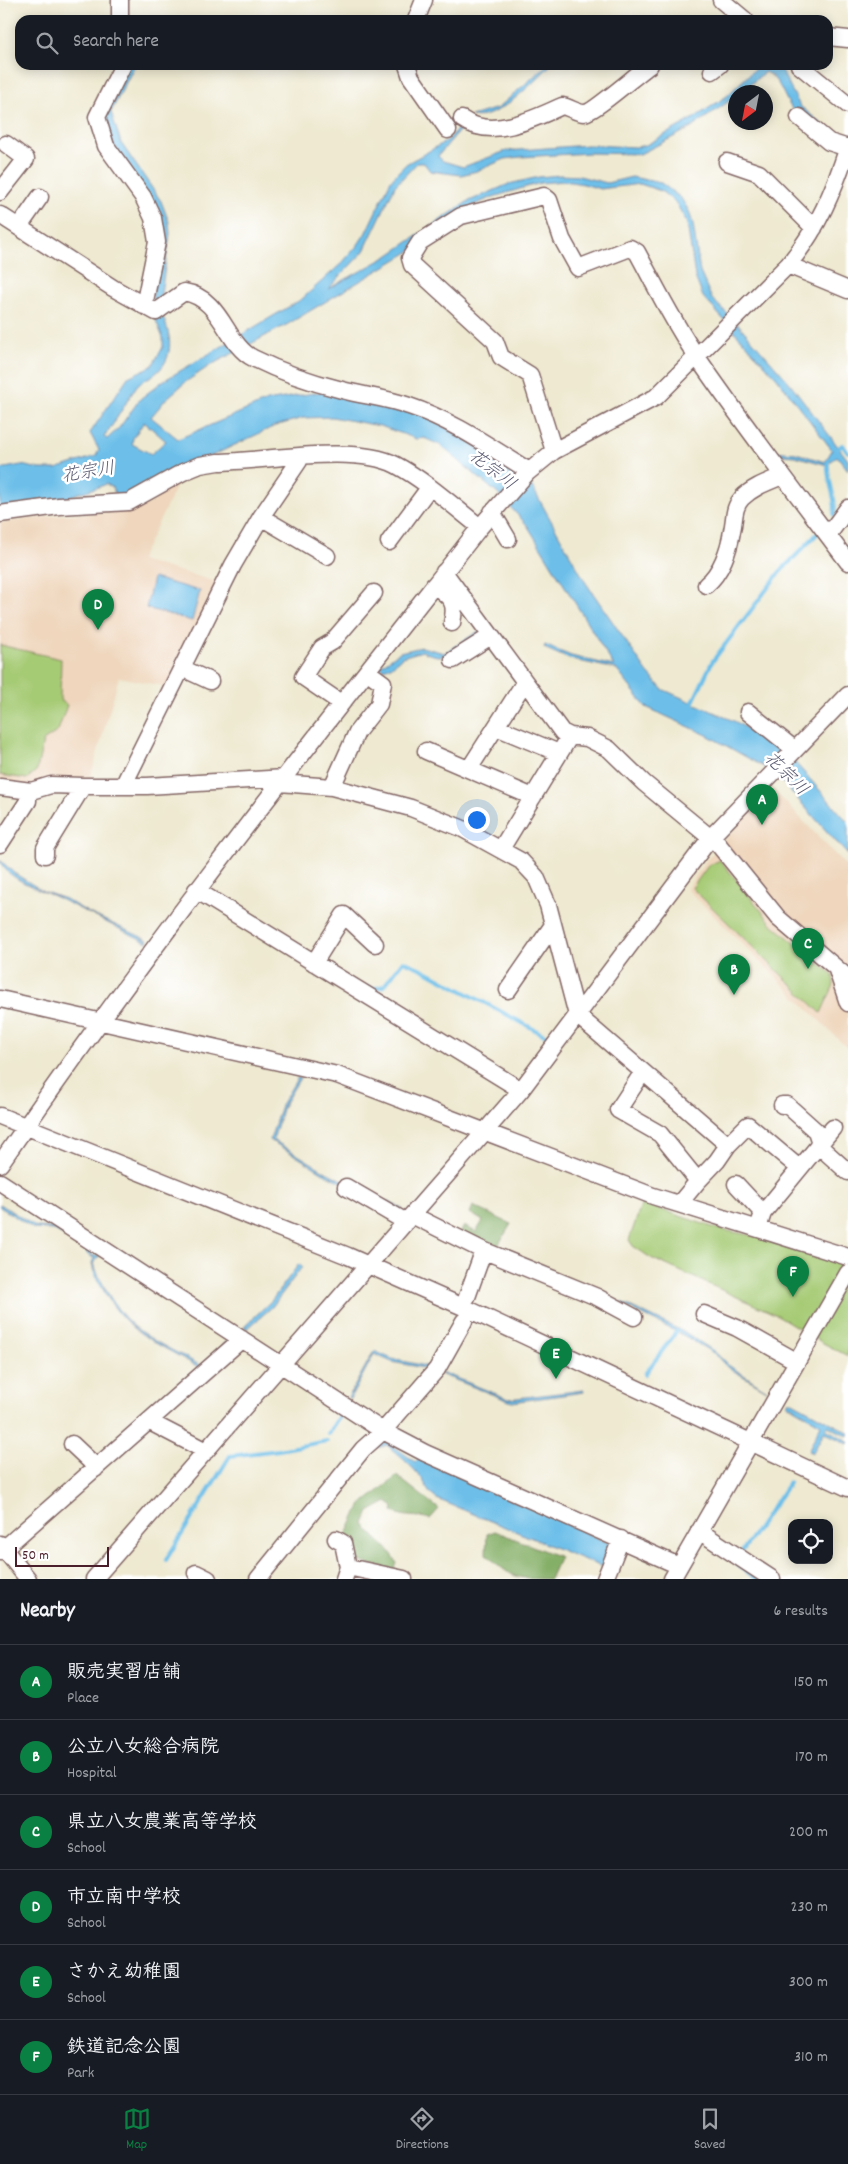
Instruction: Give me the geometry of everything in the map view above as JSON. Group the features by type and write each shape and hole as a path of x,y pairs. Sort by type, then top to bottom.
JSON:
{"street":[{"path":"120,0 120,15"},
{"path":"418,15 424,0"},
{"path":"721,0 739,15"},
{"path":"833,38 848,39"},
{"path":"120,70 97,117 106,146 143,197 153,218 157,242 144,306"},
{"path":"409,70 411,77 448,130"},
{"path":"462,119 484,127 503,128 539,117 562,106 584,113 593,110 642,70"},
{"path":"806,70 848,105"},
{"path":"0,1164 99,1022 196,890 496,507 528,472 554,451 656,396 788,265 807,242 844,175 848,148 829,142 799,117"},
{"path":"0,192 30,156 6,144"},
{"path":"727,162 759,173 814,228"},
{"path":"554,451 530,375 501,357 495,341 412,265 410,258 420,242 461,216 544,196 549,200 562,239 578,268 630,248 637,252 697,357 782,476 848,562"},
{"path":"19,227 40,197"},
{"path":"2,220 19,227 156,312 184,292 188,293 208,305 222,319 243,354 342,390 379,396 434,415 470,434 528,472"},
{"path":"788,265 848,290"},
{"path":"0,514 59,506 129,502 200,465 218,462 342,454 378,458 395,465 480,527"},
{"path":"122,786 233,565 261,517 300,462"},
{"path":"706,585 714,579 723,561 732,532 735,509 742,498 756,487 782,476"},
{"path":"389,542 429,488"},
{"path":"496,507 508,540"},
{"path":"828,535 848,508"},
{"path":"261,517 327,556"},
{"path":"439,579 455,608 452,623"},
{"path":"439,579 491,636 562,732 570,736 587,738 610,749 644,783 711,837 778,918 843,974 848,1003"},
{"path":"341,703 303,677 322,648 332,642 374,593"},
{"path":"453,660 491,636"},
{"path":"182,668 210,681"},
{"path":"332,787 357,732 379,704 383,683 368,672"},
{"path":"469,769 524,683"},
{"path":"94,1579 521,1090 711,837 848,695"},
{"path":"748,712 793,750"},
{"path":"496,727 559,754"},
{"path":"501,849 570,736"},
{"path":"426,751 533,797"},
{"path":"0,787 28,791 51,785 122,786 282,780 332,787 434,816 501,849 521,861 536,877 548,905 577,1015 728,1145"},
{"path":"45,855 45,848 83,786"},
{"path":"0,844 28,801 28,791"},
{"path":"196,890 521,1090"},
{"path":"314,963 344,915 375,944"},
{"path":"508,990 552,924"},
{"path":"0,999 337,1074 653,1196 679,1204 761,1221 848,1257"},
{"path":"643,1072 618,1110 660,1134 698,1181"},
{"path":"782,1105 787,1105 816,1132 819,1144 848,1172"},
{"path":"0,1116 368,1265 479,1314 848,1488"},
{"path":"679,1204 717,1162 728,1145 748,1125 799,1168"},
{"path":"761,1221 799,1168 833,1128"},
{"path":"0,1182 383,1431 434,1457 621,1539 676,1572 848,1273"},
{"path":"736,1184 761,1221"},
{"path":"346,1187 409,1219 555,1278 634,1317"},
{"path":"467,1297 481,1258 480,1249"},
{"path":"704,1314 737,1328 796,1361"},
{"path":"258,1579 363,1449 383,1431 437,1369 464,1321"},
{"path":"28,1579 1,1548 67,1488 95,1469 124,1442 150,1422 242,1339"},
{"path":"150,1422 206,1451"},
{"path":"72,1444 90,1461 95,1469"},
{"path":"699,1531 770,1578"},
{"path":"336,1538 343,1543 346,1573 404,1579"},
{"path":"605,1579 621,1539"}],"shaded area":[{"path":"180,479 140,560 221,583 168,687 119,677 89,783 26,788 0,783 0,523 61,515 130,511 154,502 157,494"},
{"path":"772,788 848,868 848,1049 687,889 705,862"}],"green space":[{"path":"0,645 61,659 60,700 67,705 58,731 43,741 37,770 27,779 0,775"},
{"path":"720,860 773,925 833,975 834,985 821,1013 692,888 708,866"},
{"path":"642,1203 718,1229 760,1237 848,1266 848,1356 779,1316 651,1258 633,1246 629,1240"},
{"path":"473,1206 511,1224 494,1252 459,1235 464,1226 476,1232 483,1221 470,1213"},
{"path":"397,1476 439,1509 430,1519 397,1514 393,1512 394,1507 387,1502 369,1512 364,1524 395,1559 397,1564 393,1570 345,1558 341,1547 360,1506"},
{"path":"495,1531 560,1557 550,1579 514,1576 495,1562 486,1554 487,1534"}],"water":[{"path":"124,70 132,70 111,112 121,143 161,201 169,222 170,234 160,300 152,300 160,245 113,148 102,113"},
{"path":"541,70 546,70 525,90 503,107 492,113 471,116 498,108"},
{"path":"754,70 781,70 800,106 827,128 845,137 843,145 800,117 791,107 779,85 771,75 765,72 749,85 738,85"},
{"name":"花宗川","path":"728,95 728,102 691,128 640,154 589,153 520,157 505,159 477,171 461,175 430,171 424,163 417,163 395,186 364,251 328,289 386,257 467,202 509,184 539,177 560,175 579,176 607,183 632,177 661,183 681,198 689,211 693,224 700,272 712,299 737,323 790,383 848,460 848,470 837,456 827,465 795,456 773,454 772,451 796,453 825,462 832,450 777,378 703,297 695,277 687,223 676,203 661,191 640,184 600,189 564,181 540,183 493,197 474,205 409,252 288,324 211,365 187,381 166,399 151,417 178,439 267,401 325,391 425,415 517,468 530,483 586,583 647,672 662,689 736,722 784,750 848,822 848,855 778,777 764,767 707,735 646,707 616,669 569,659 544,648 545,645 571,656 614,666 527,525 498,494 440,445 424,438 417,439 380,426 332,417 303,418 275,426 127,496 116,495 112,487 106,484 71,497 0,508 0,469 21,465 40,469 56,469 96,456 99,450 90,433 128,377 152,366 163,347 163,338 155,318 163,317 168,332 170,347 166,362 155,374 142,381 136,387 104,437 107,439 119,428 140,399 163,381 302,299 342,263 357,246 365,234 391,180 399,171 406,164 447,141 462,124 464,125 438,156 443,161 463,167 506,151 588,145 636,147 646,145 691,120","holes":["144,422 166,441 151,454 132,444 133,438"]},
{"path":"153,578 200,591 192,621 146,608"},
{"path":"479,631 481,634 447,656 432,655 422,651 402,657 392,666 383,669 380,666 400,652 422,647 444,653"},
{"path":"0,860 14,873 43,891 65,899 89,913 28,885 10,874"},
{"path":"89,913 148,940 147,942"},
{"path":"298,1077 300,1078 283,1106 273,1140 328,1173 403,1209 402,1211 327,1175 270,1140 281,1105"},
{"path":"0,1204 36,1227 54,1228 85,1245 93,1256 100,1255 93,1264 112,1301 132,1325 155,1341 201,1366 231,1338 235,1340 200,1368 158,1345 134,1328 113,1306 95,1274 92,1263 94,1258 88,1255 82,1246 53,1230 34,1229 0,1207"},
{"path":"299,1264 302,1267 272,1307 247,1329 244,1327 272,1300"},
{"path":"621,1302 686,1333 715,1352 728,1365 767,1390 727,1367 715,1354 685,1336 621,1304"},
{"path":"374,1351 392,1359 430,1367 429,1369 392,1362 374,1354 350,1399 348,1398"},
{"path":"441,1372 509,1399 584,1390 584,1392 512,1402 440,1374"},
{"path":"789,1400 848,1432 848,1436 828,1426 826,1429 848,1441 848,1444 824,1432 813,1453 808,1451 821,1424 787,1404"},
{"path":"386,1440 415,1462 419,1458 609,1543 610,1546 602,1567 437,1499 430,1493 422,1478 387,1445 374,1449 381,1441"}],"waterway":[{"path":"837,450 842,445 848,452"},
{"path":"828,462 835,509 834,515"},
{"path":"691,706 712,662 779,573 817,534"},
{"path":"368,987 373,989 384,986 403,961 422,969 550,1038"},
{"path":"645,1374 677,1331"},
{"path":"328,1434 343,1410"},
{"path":"166,1560 230,1456 279,1450 327,1441"},
{"path":"741,1553 789,1483"},
{"path":"738,1565 757,1579"}],"place":[{"name":"市立南中学校","path":"98,630"},
{"name":"販売実習店舗","path":"762,825"},
{"name":"県立八女農業高等学校","path":"808,969"},
{"name":"公立八女総合病院","path":"734,995"},
{"name":"鉄道記念公園","path":"793,1297"},
{"name":"さかえ幼稚園","path":"556,1379"}]}
